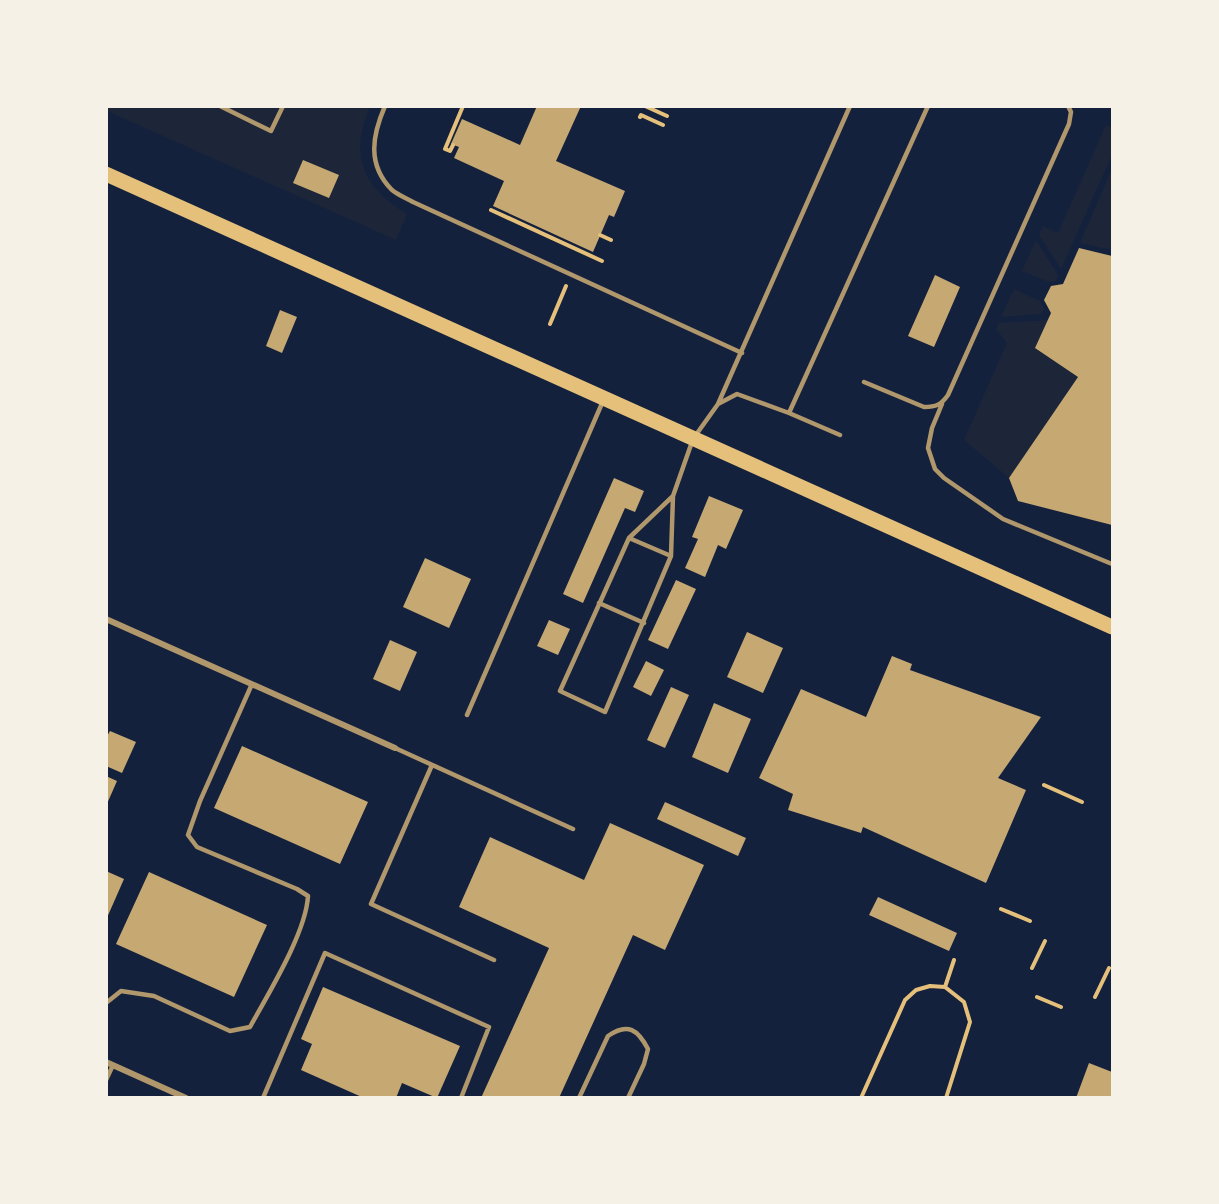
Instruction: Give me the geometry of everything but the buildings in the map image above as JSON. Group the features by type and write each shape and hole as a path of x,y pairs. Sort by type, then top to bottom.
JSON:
{"main road":[{"path":"106,174 1113,627"}],"street":[{"path":"106,619 395,748"},
{"path":"110,1063 186,1098"}],"lane":[{"path":"220,106 271,132 282,106"},
{"path":"385,106 374,136 374,156 380,174 393,190 412,202 742,352"},
{"path":"673,496 629,538 560,692 605,711 671,556 673,496 693,438 718,404 850,106"},
{"path":"789,413 928,106"},
{"path":"1068,106 1071,112 1069,124 942,404 932,428 928,448 935,469 944,478 1003,519 1113,564"},
{"path":"864,382 924,407 942,404"},
{"path":"718,404 738,394 840,435"},
{"path":"466,715 605,399"},
{"path":"629,538 671,556"},
{"path":"599,603 644,622"},
{"path":"106,1004 121,991 154,996 230,1031 250,1027 280,972 307,912 308,896 297,889 196,847 188,835 200,801 252,684"},
{"path":"395,748 573,829"},
{"path":"432,765 371,904 494,960"},
{"path":"263,1098 325,953 489,1027 461,1098"},
{"path":"579,1098 608,1036 616,1030 625,1028 635,1032 643,1039 648,1049 644,1064 628,1098"},
{"path":"106,1080 110,1063"}],"path":[{"path":"453,145 450,152 445,148 464,106"},
{"path":"645,106 667,116"},
{"path":"640,117 641,115 663,124"},
{"path":"491,210 602,261"},
{"path":"600,235 611,240"},
{"path":"550,324 571,274"},
{"path":"1044,785 1082,802"},
{"path":"1001,909 1030,921"},
{"path":"1032,968 1045,941"},
{"path":"945,987 954,960"},
{"path":"1095,997 1108,968"},
{"path":"861,1098 905,1000 916,990 930,986 945,987 964,1002 970,1022 946,1098"},
{"path":"1037,997 1061,1007"}],"shaded area":[{"path":"107,106 370,107 361,140 364,168 379,193 407,214 396,240 107,111"},
{"path":"1106,125 1112,128 1112,155 1061,269 1039,235 1043,226 1058,233"},
{"path":"1112,169 1112,250 1080,243"},
{"path":"1036,240 1058,275 1056,281 1049,282 1022,271"},
{"path":"1014,289 1040,301 1044,309 1041,314 1001,317"},
{"path":"1048,320 1035,348 1078,377 1009,478 964,440 1007,343 996,329 999,323"}]}
